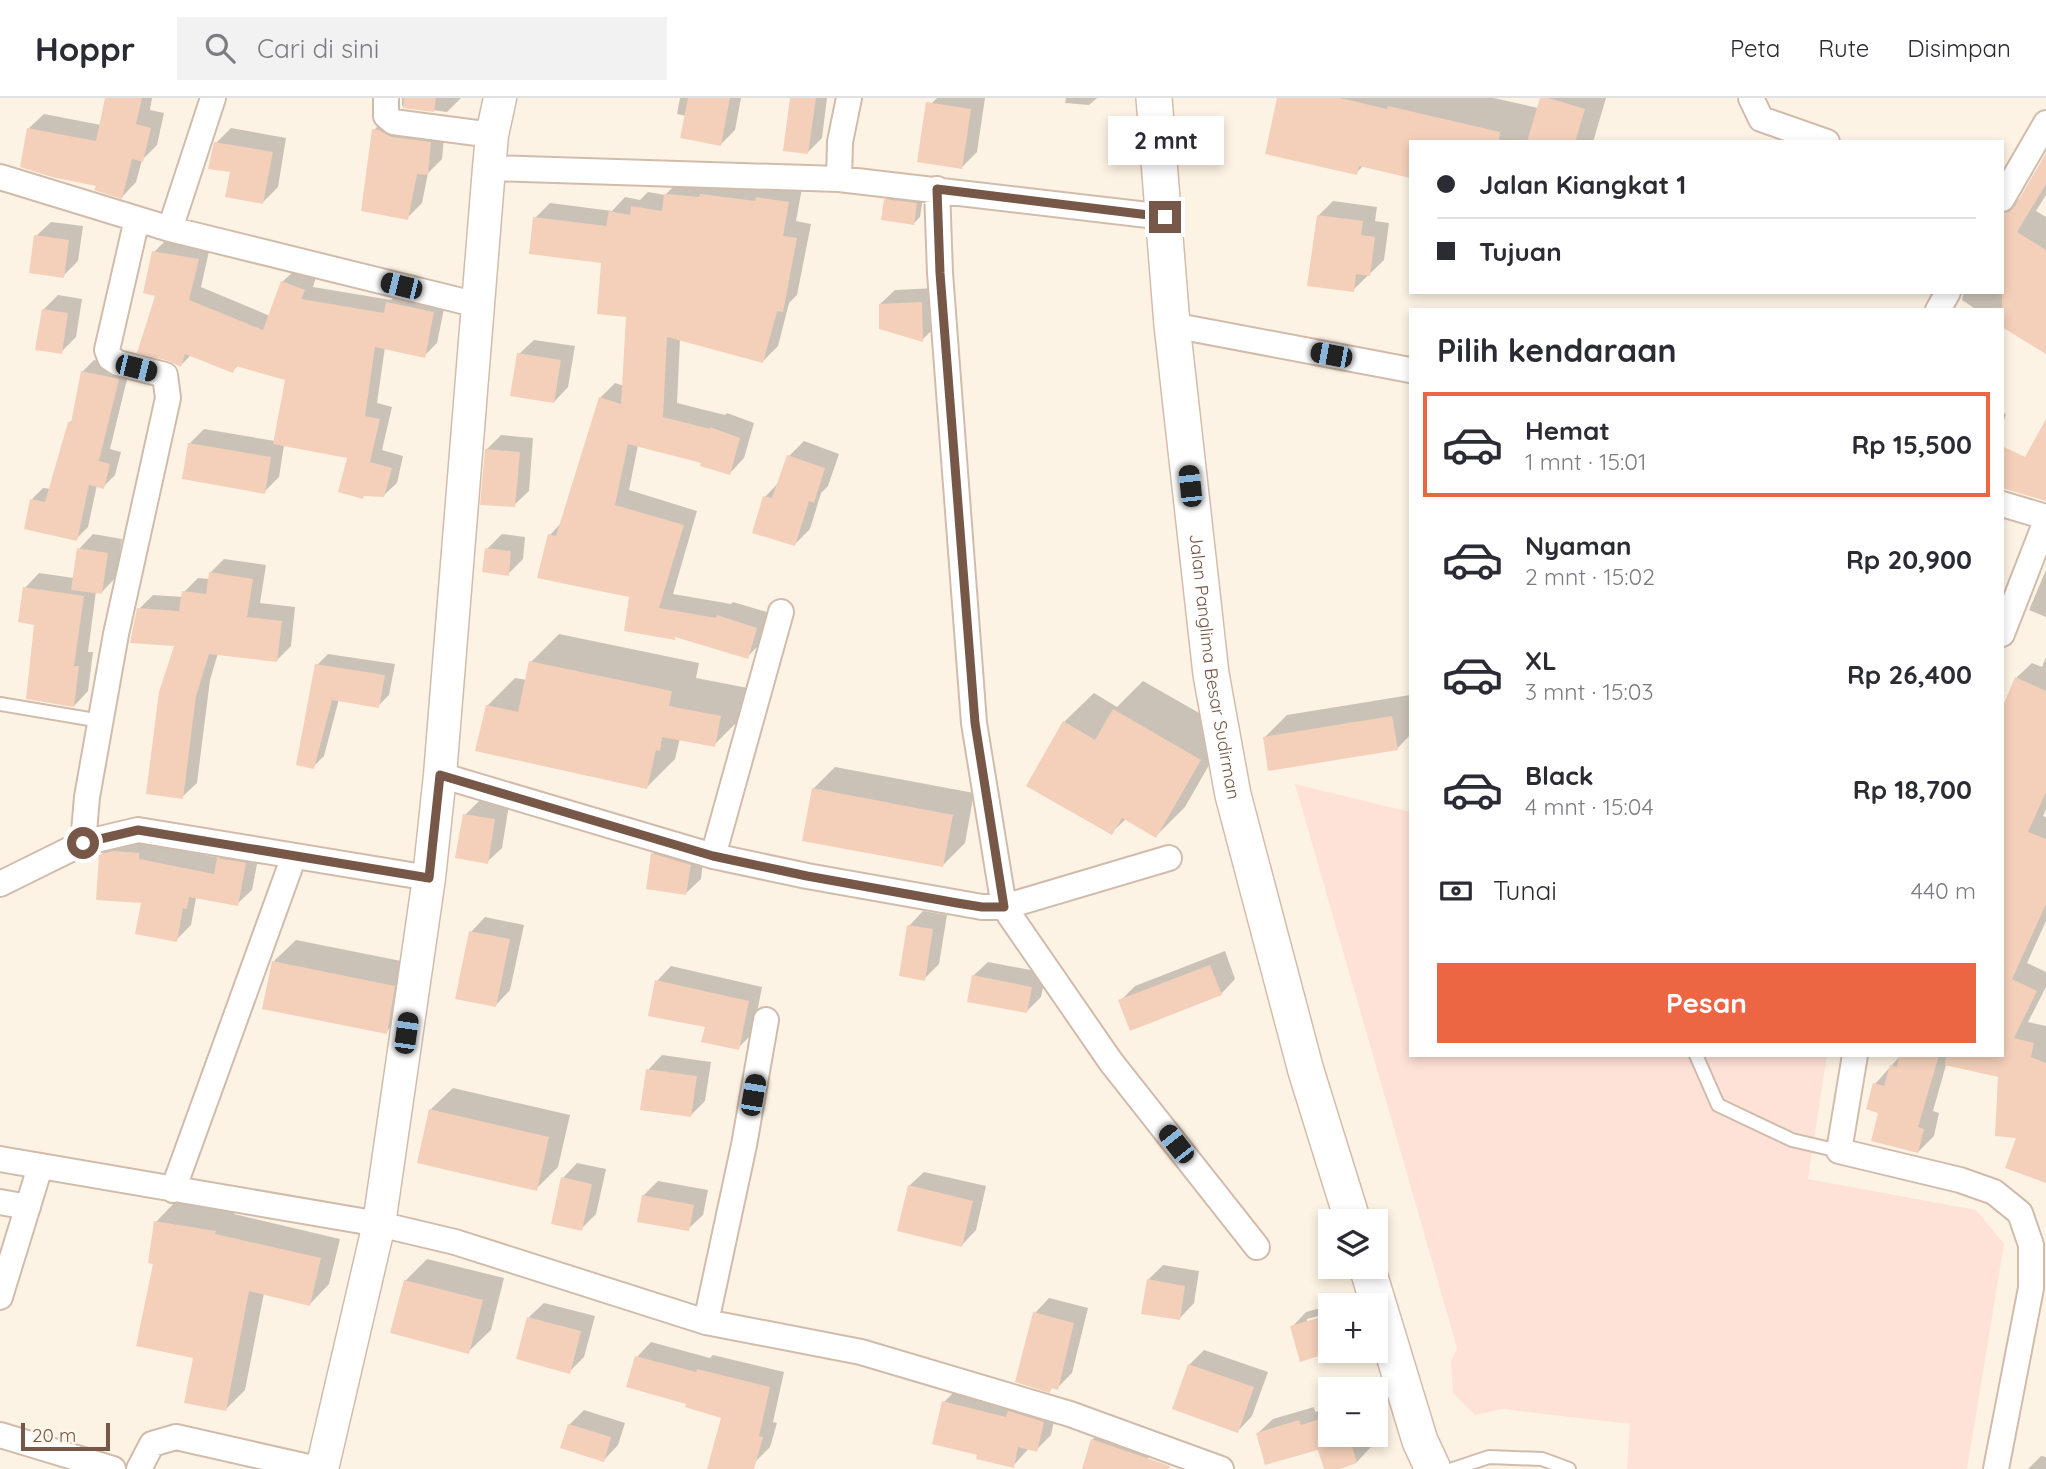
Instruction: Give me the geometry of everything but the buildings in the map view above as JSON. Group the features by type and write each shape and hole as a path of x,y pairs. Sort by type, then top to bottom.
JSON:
{"main road":[{"name":"Jalan Panglima Besar Sudirman","path":"1154,98 1172,325 1211,674 1233,794 1306,1071 1349,1209"},
{"path":"1371,1279 1420,1441 1433,1469"}],"street":[{"path":"170,229 213,98"},
{"path":"386,98 386,116 393,122 492,135"},
{"path":"139,1469 152,1444 176,1437 320,1469 379,1224 429,878 440,775 492,135 500,98"},
{"path":"839,178 839,142 849,98"},
{"path":"1751,98 1761,119 1820,140"},
{"path":"2004,196 2046,123"},
{"path":"489,168 839,178 1165,217"},
{"path":"0,177 170,229 478,305"},
{"path":"937,189 940,273 975,723 1004,907 1111,1062 1257,1247"},
{"path":"83,843 87,797 116,634 168,398 164,375 118,363 110,358 107,351 136,219"},
{"path":"1172,325 1409,370"},
{"path":"2004,505 2046,519 2004,630"},
{"path":"713,856 781,612"},
{"path":"440,775 713,856 968,905 1004,907 1169,858"},
{"path":"0,884 83,843 138,830 429,878"},
{"path":"173,1190 294,856"},
{"path":"706,1322 744,1145 766,1020"},
{"path":"1855,1057 1839,1151 1960,1180 1994,1192 2020,1213 2031,1245 2031,1287 2037,1306 1996,1469"},
{"path":"0,1159 39,1172 173,1190 379,1224 455,1242 706,1322 861,1352 1070,1414 1221,1469"},
{"path":"0,1297 39,1172"},
{"path":"0,1202 29,1204"},
{"path":"0,1435 113,1469"}],"lane":[{"path":"0,704 101,721"},
{"path":"1697,1057 1718,1105 1792,1140 1839,1151"},
{"path":"1453,1469 1489,1457 1542,1459 1569,1469"}],"shaded area":[{"path":"1295,784 1409,812 1409,1057 1827,1057 1808,1179 1976,1210 2004,1244 1967,1469 1627,1469 1630,1424 1503,1409 1475,1415 1453,1393 1451,1362 1457,1348"}],"route":[{"path":"83,843 138,830 429,878 440,775 713,856 957,903 1004,907 975,723 940,273 937,189 1165,217"}]}
